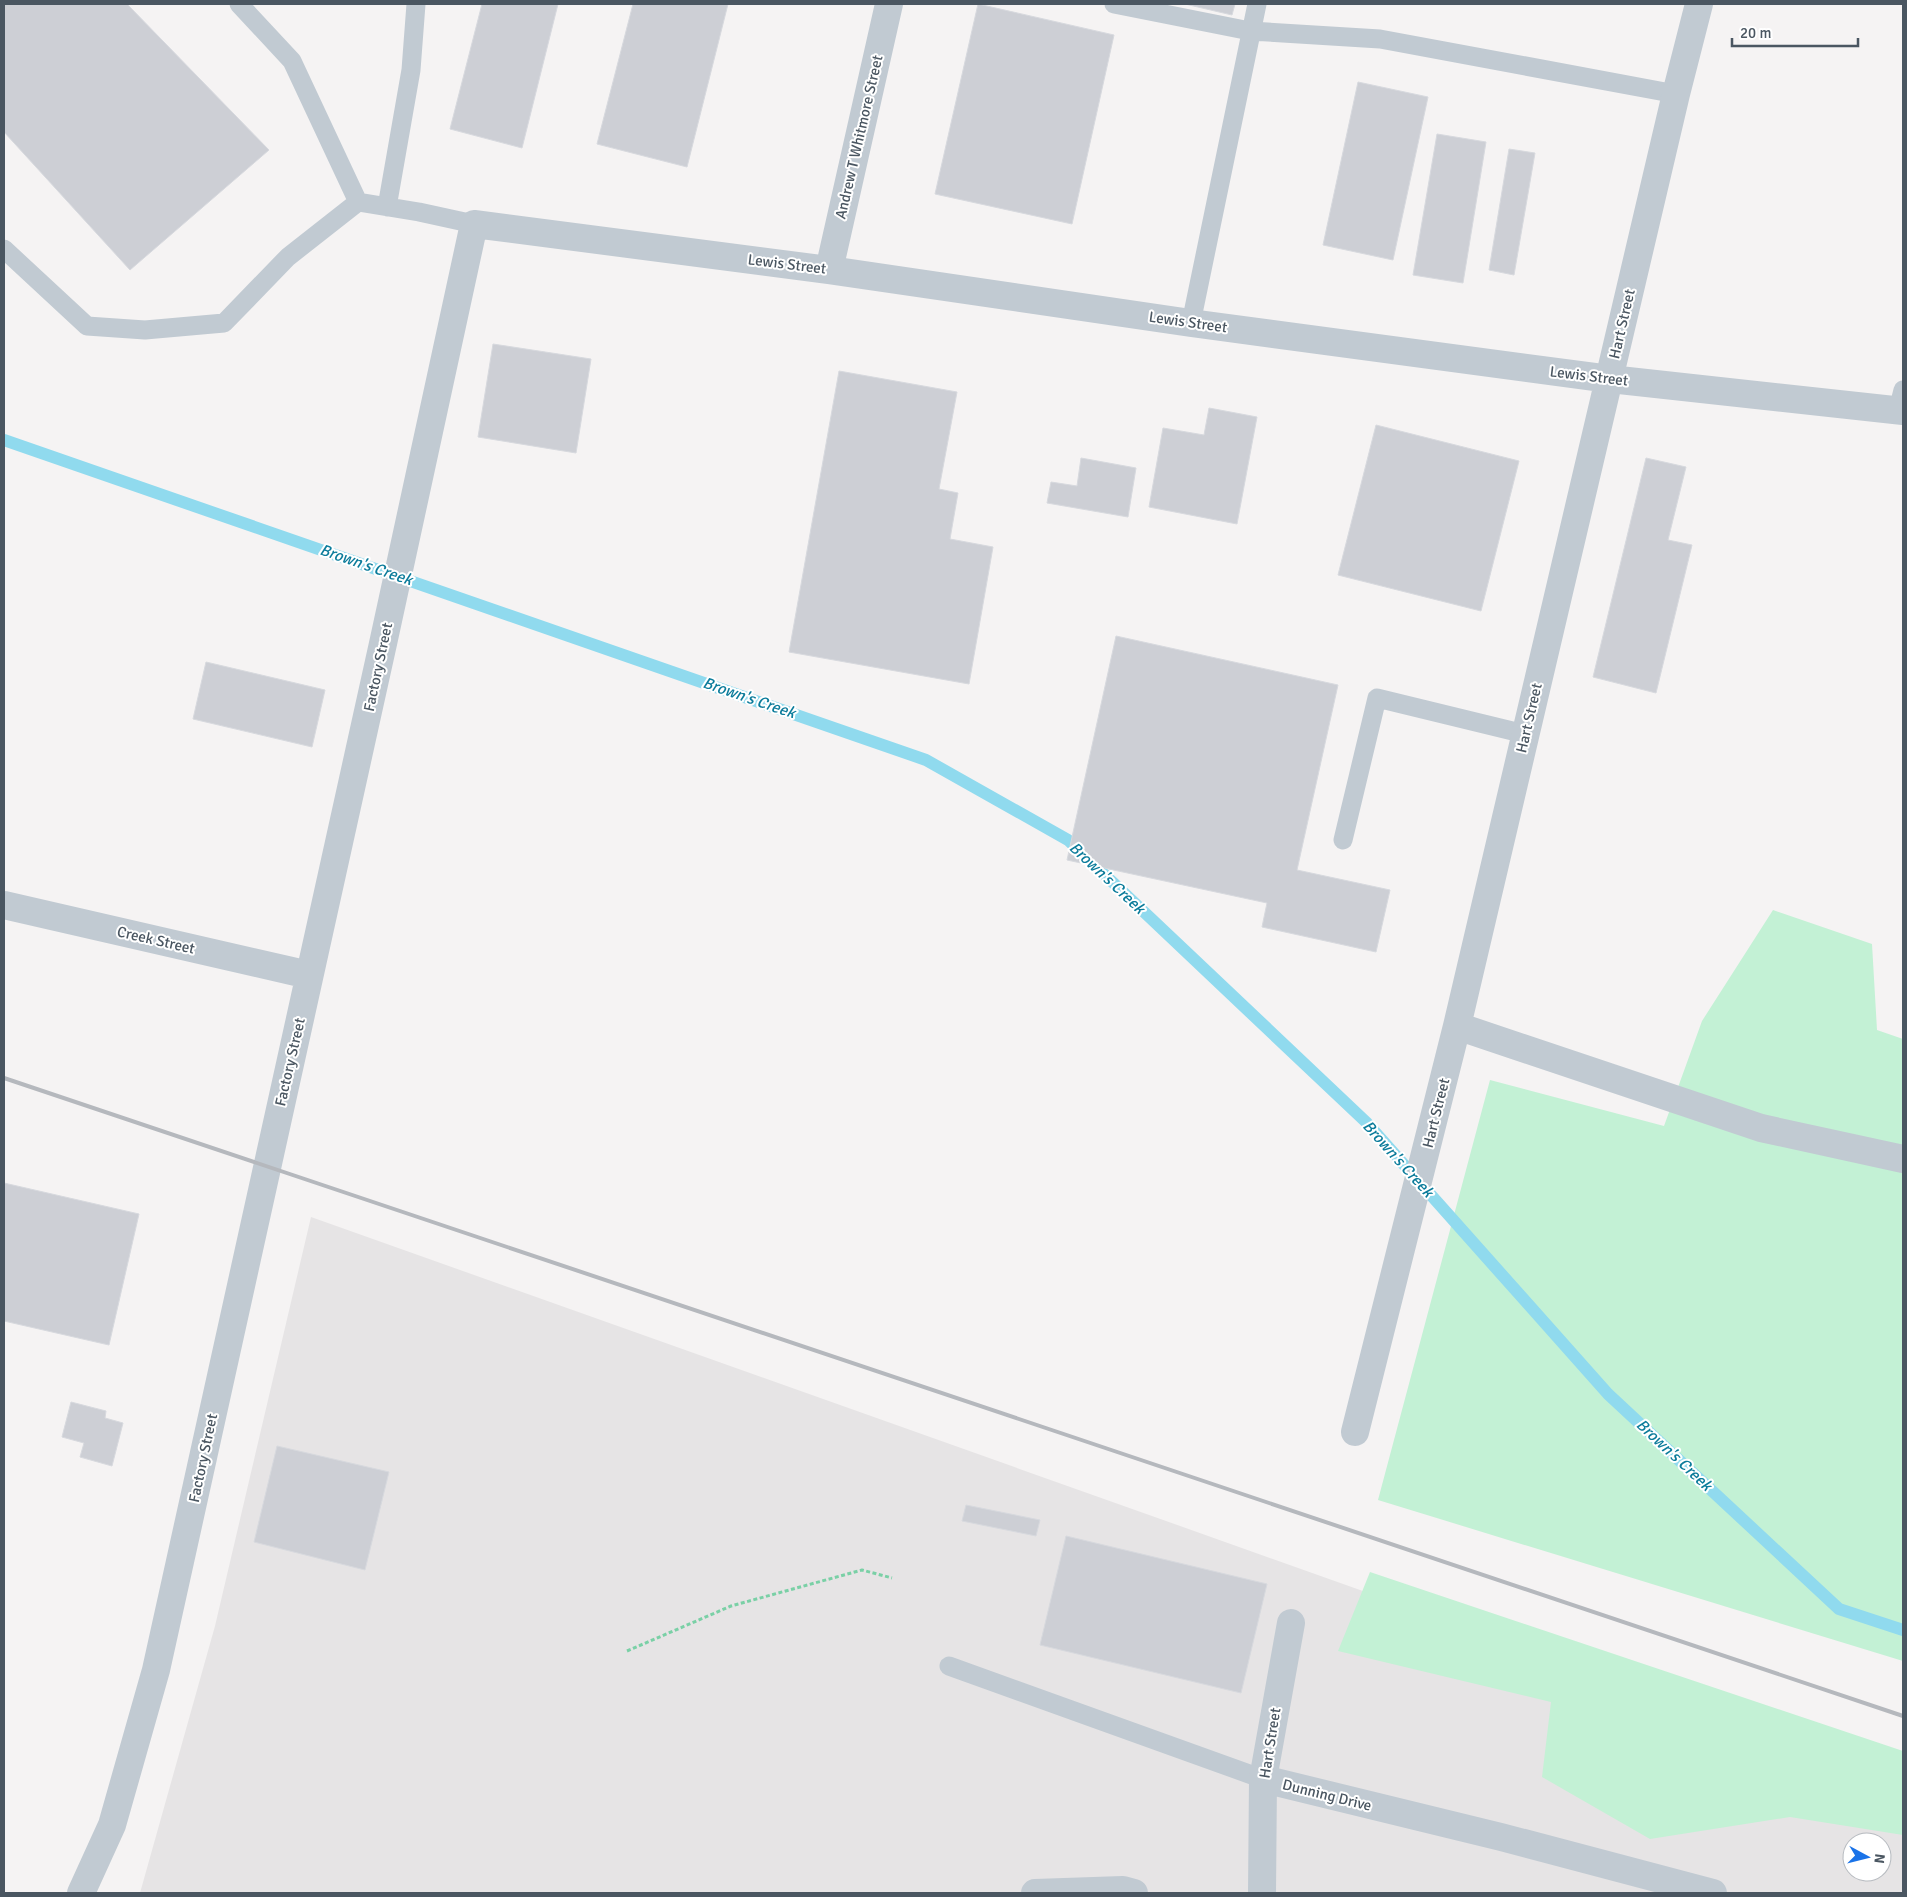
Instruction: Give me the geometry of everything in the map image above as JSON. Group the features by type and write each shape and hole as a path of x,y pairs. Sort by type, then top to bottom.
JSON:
{"street":[{"name":"Andrew T Whitmore Street","path":"828,270 889,4"},
{"name":"Hart Street","path":"1355,1432 1457,1026 1676,94 1699,4"},
{"name":"Lewis Street","path":"474,224 828,270 1191,323 1610,379 1901,403"},
{"name":"Factory Street","path":"82,1893 112,1825 156,1670 474,224"},
{"name":"Creek Street","path":"4,905 309,975"},
{"path":"1457,1026 1761,1128 1903,1159"},
{"name":"Hart Street","path":"1262,1893 1263,1779 1291,1623"},
{"name":"Dunning Drive","path":"1263,1779 1502,1837 1713,1893"},
{"path":"1035,1893 1123,1890 1134,1893"}],"lane":[{"path":"239,4 292,61 358,202"},
{"path":"387,207 411,70 416,4"},
{"path":"1114,4 1250,31 1380,39 1676,94"},
{"path":"1191,323 1257,4"},
{"path":"4,249 87,326 145,330 224,323 288,257 358,202 474,224"},
{"path":"1343,840 1377,698 1525,734"},
{"name":"Dunning Drive","path":"949,1666 1263,1779"}],"path":[{"path":"627,1651 731,1606 862,1570 892,1578"}],"shaded area":[{"path":"311,1217 1903,1783 1903,1893 140,1893 215,1626"}],"green space":[{"path":"1773,910 1872,944 1877,1030 1903,1039 1903,1661 1378,1500 1490,1080 1664,1126 1702,1021"},
{"path":"1370,1572 1903,1751 1903,1835 1790,1817 1650,1839 1542,1777 1551,1702 1338,1651"}],"building":[{"path":"4,4 127,4 269,150 130,270 4,132"},
{"path":"482,4 558,4 522,148 450,129"},
{"path":"633,4 728,4 687,167 597,144"},
{"path":"978,4 1114,35 1072,224 935,194"},
{"path":"1185,4 1235,4 1232,15"},
{"path":"1358,82 1428,97 1393,260 1323,245"},
{"path":"1437,134 1486,142 1463,283 1413,275"},
{"path":"1509,149 1535,153 1514,275 1489,270"},
{"path":"493,344 591,359 576,453 478,437"},
{"path":"839,371 957,392 939,489 958,493 950,539 993,547 969,684 789,652"},
{"path":"1209,408 1257,417 1237,524 1149,507 1163,428 1204,435"},
{"path":"1376,425 1519,461 1481,611 1338,575"},
{"path":"1081,458 1136,468 1128,517 1047,503 1051,482 1077,486"},
{"path":"1646,458 1686,467 1668,540 1692,545 1656,693 1593,677"},
{"path":"1116,636 1338,685 1297,870 1390,890 1376,952 1262,927 1267,903 1067,860"},
{"path":"206,662 325,690 312,747 193,719"},
{"path":"4,1183 139,1214 109,1345 4,1321"},
{"path":"71,1402 106,1411 105,1418 123,1423 112,1466 80,1457 84,1443 62,1437"},
{"path":"277,1446 389,1472 365,1570 254,1542"},
{"path":"966,1505 1040,1520 1036,1536 962,1521"},
{"path":"1066,1536 1267,1584 1241,1693 1040,1645"}],"waterway":[{"name":"Brown's Creek","path":"4,440 926,760 1068,840 1366,1122 1608,1394 1839,1609 1903,1630"}],"railway":[{"path":"4,1078 1903,1716"}]}
